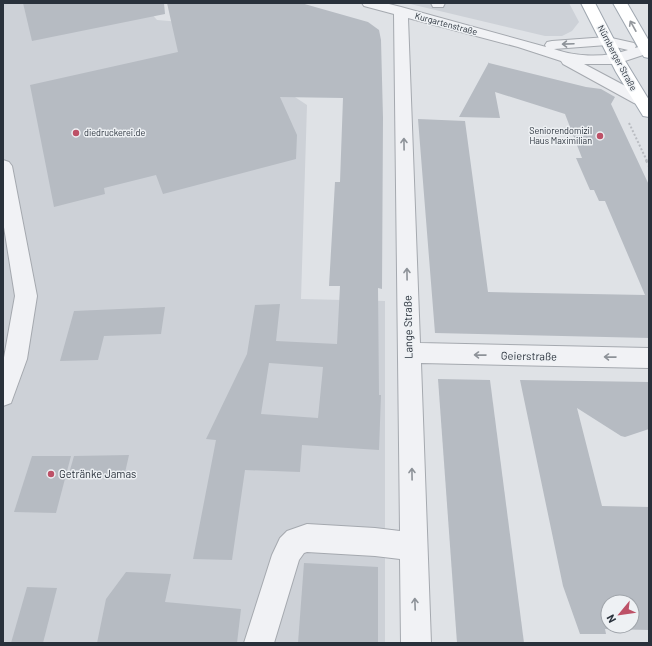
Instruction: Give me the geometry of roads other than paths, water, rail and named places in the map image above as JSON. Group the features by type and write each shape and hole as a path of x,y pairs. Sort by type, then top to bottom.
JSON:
{"main road":[{"name":"Nürnberger Straße","path":"588,3 616,59 645,106"},
{"path":"620,3 647,51"}],"street":[{"name":"Kurgartenstraße","path":"369,3 393,8 523,44 559,56 582,59 616,59 647,51"},
{"name":"Lange Straße","path":"393,8 409,353 416,643"},
{"name":"Kurgartenstraße","path":"523,44 562,45 607,41 647,51"},
{"path":"559,56 645,106"},
{"path":"3,166 26,296 3,395"},
{"name":"Geierstraße","path":"409,353 649,358"},
{"path":"259,643 286,555 292,543 298,539 307,538 376,542 413,547"}],"place":[{"name":"diedruckerei.de","path":"76,133"},
{"name":"Seniorendomizil Haus Maximilian","path":"600,136"},
{"name":"Getränke Jamas","path":"51,474"}]}
